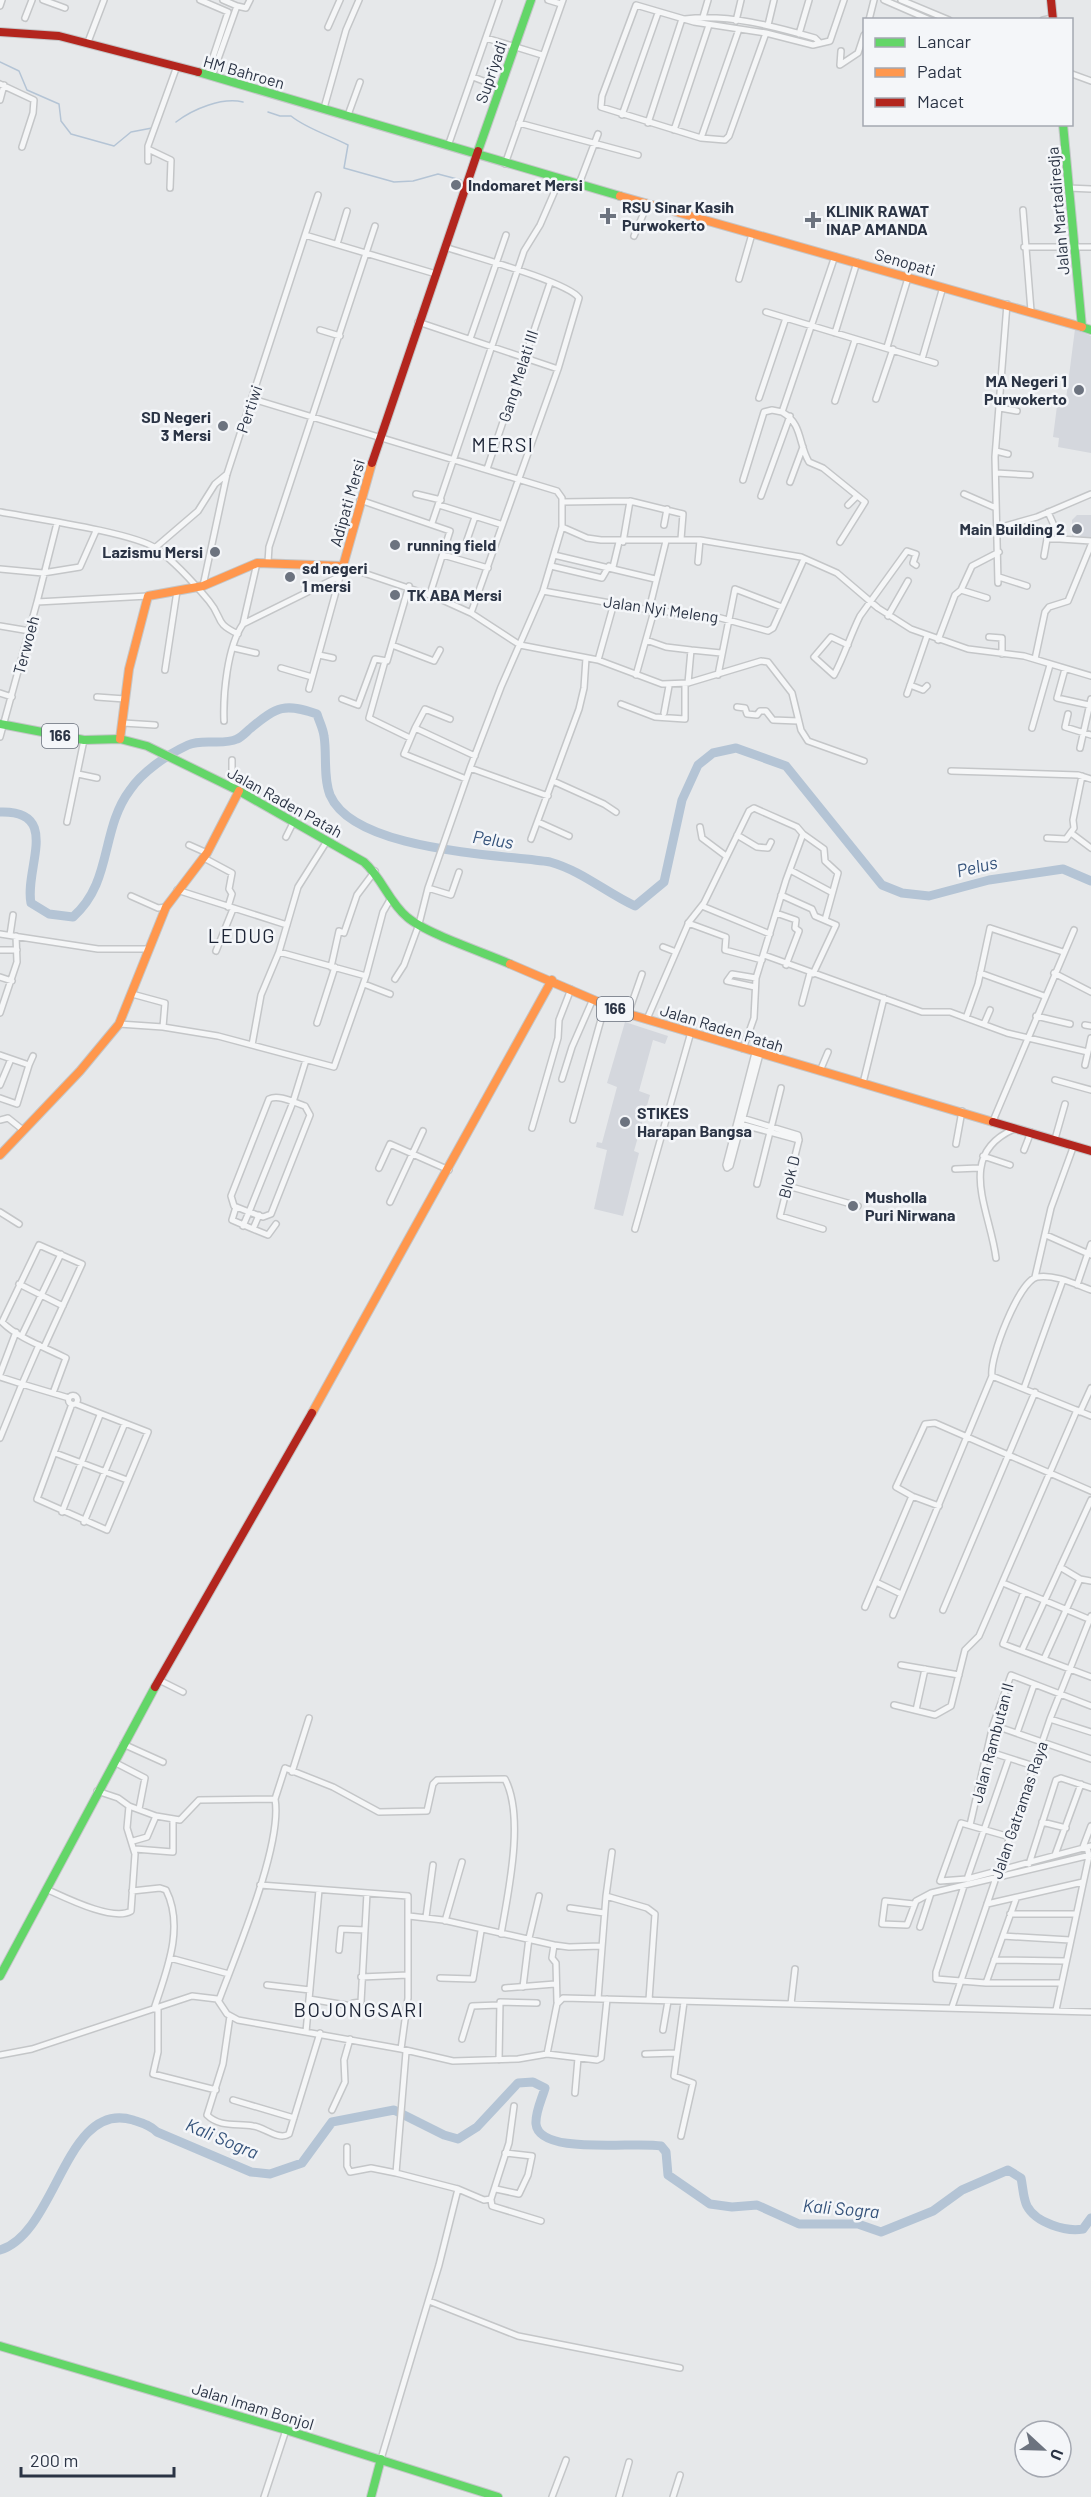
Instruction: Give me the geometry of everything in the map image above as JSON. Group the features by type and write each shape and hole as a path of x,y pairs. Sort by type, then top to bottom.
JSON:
{"street":[{"path":"0,6 2,0"},
{"path":"25,18 32,0"},
{"path":"43,0 65,8"},
{"path":"88,42 104,0"},
{"path":"200,0 228,12 209,75"},
{"path":"223,0 246,8 250,0"},
{"path":"328,27 340,0"},
{"path":"324,108 346,30 359,0"},
{"path":"448,146 500,0"},
{"name":"Supriyadi","path":"477,154 531,0"},
{"path":"505,164 562,2 548,0"},
{"path":"703,17 708,0"},
{"path":"735,21 741,0"},
{"path":"768,25 774,0"},
{"path":"799,34 809,0"},
{"path":"766,33 729,136 723,140 700,138 602,109 600,105 636,5 682,19 766,33 813,45 827,43 832,38 844,0"},
{"path":"870,18 874,0"},
{"path":"884,0 943,18"},
{"path":"901,0 927,18"},
{"path":"1051,0 1053,18"},
{"path":"209,75 237,6"},
{"path":"622,115 658,13"},
{"path":"682,19 703,17 753,22 787,30 820,43"},
{"path":"648,123 682,19"},
{"path":"720,27 722,20"},
{"path":"751,31 753,22"},
{"path":"674,129 709,25"},
{"path":"700,138 739,29"},
{"path":"784,37 787,30"},
{"name":"HM Bahroen","path":"0,32 59,36 88,42 324,108 477,154"},
{"path":"486,38 542,56"},
{"path":"841,51 840,65 858,53 863,38"},
{"path":"148,161 148,149 177,66"},
{"path":"1073,75 1091,81"},
{"path":"473,77 499,87"},
{"path":"348,115 360,82"},
{"path":"0,100 2,84 34,100 33,113 22,147"},
{"path":"519,123 638,155"},
{"name":"Jalan Martadiredja","path":"1063,126 1082,327"},
{"path":"579,184 598,134"},
{"path":"148,149 171,160 170,188"},
{"name":"Senopati","path":"477,154 505,164 1007,304 1091,330"},
{"name":"Adipati Mersi","path":"148,596 201,585 268,558 344,561 360,500 418,322 477,154"},
{"path":"432,523 517,271 530,238 540,225 560,178"},
{"path":"1068,188 1091,189"},
{"name":"Pertiwi","path":"201,585 227,474 254,399 318,195"},
{"path":"634,236 648,203"},
{"path":"1023,210 1024,247 1031,311"},
{"path":"337,244 347,211"},
{"path":"268,558 375,226"},
{"path":"739,279 752,234"},
{"path":"305,235 436,274"},
{"path":"470,339 506,235"},
{"path":"1024,247 1091,247"},
{"path":"445,248 550,283 576,294 579,298 558,369 473,609"},
{"path":"782,412 835,256"},
{"path":"835,333 858,262"},
{"path":"876,399 908,278"},
{"name":"Gang Melati III","path":"487,469 550,283"},
{"path":"922,359 942,287"},
{"path":"1007,304 996,451 998,580 1027,586"},
{"path":"766,312 935,363"},
{"path":"759,398 786,318"},
{"path":"418,322 558,369"},
{"path":"320,330 340,336"},
{"path":"835,401 855,340"},
{"path":"254,399 557,491 562,502 562,527 543,591 470,768 428,888 419,924 404,966 395,979"},
{"path":"1000,408 1017,411"},
{"path":"743,480 764,412 772,410 789,416 800,431 809,462 824,468 865,504 840,542"},
{"path":"761,496 789,416"},
{"path":"790,482 803,447"},
{"path":"996,451 1008,454"},
{"path":"996,473 1030,475"},
{"path":"156,547 166,536 198,511 215,484 227,474"},
{"path":"416,494 475,517 500,524"},
{"path":"964,494 996,508"},
{"path":"998,528 1091,494"},
{"path":"848,506 857,496"},
{"path":"360,500 450,531 431,591"},
{"path":"562,502 630,501 684,514 681,539"},
{"path":"551,566 602,578 611,567 621,542 630,501"},
{"path":"664,525 667,509"},
{"path":"0,512 96,531 156,547 189,579 201,585 221,625 238,634"},
{"path":"1047,512 1060,539"},
{"path":"467,540 475,517"},
{"path":"37,602 57,523"},
{"path":"562,527 587,538 621,542 700,540 804,559 837,573 869,601 905,627 927,636 968,649 1035,659 1091,676"},
{"path":"0,569 43,574 80,567 96,531"},
{"path":"1035,659 1045,612 1049,607 1068,601 1091,543 1047,539 1044,556"},
{"path":"698,562 700,540"},
{"path":"636,673 646,640 655,579 666,541"},
{"path":"848,645 831,637 814,657 834,675 869,601 907,551 916,554 913,563 916,565"},
{"path":"938,640 955,595 961,590 972,566 999,552"},
{"path":"443,555 488,568"},
{"path":"554,555 655,579"},
{"name":"Jalan Nyi Meleng","path":"543,591 652,611 727,619 768,632 772,628 804,559"},
{"path":"309,689 344,561 409,586 431,591 473,609 522,642 586,658 599,657 669,686 718,670 760,661 768,662 792,693 798,721 804,736 811,744 864,761"},
{"path":"224,722 225,686 238,634 243,624 257,563"},
{"path":"243,624 340,576"},
{"path":"888,615 908,581"},
{"path":"409,586 369,718 410,738"},
{"path":"718,670 727,619 736,589 782,607"},
{"path":"961,590 987,598"},
{"path":"165,670 177,591"},
{"path":"120,739 136,634 148,596"},
{"name":"Terwoeh","path":"0,737 37,602 148,596"},
{"path":"599,657 614,603"},
{"path":"0,626 30,631"},
{"path":"907,694 927,636"},
{"path":"989,637 1002,638 1002,654"},
{"path":"646,640 666,647 721,653"},
{"path":"392,645 434,661 440,650"},
{"path":"234,648 255,653"},
{"path":"621,704 656,717 685,719 691,650"},
{"path":"319,655 333,658"},
{"path":"531,839 579,709 584,688 586,658"},
{"path":"342,699 357,705 375,659 385,661"},
{"path":"1032,728 1050,665"},
{"path":"281,668 312,677"},
{"path":"1065,669 1057,698 1090,702 1080,748"},
{"path":"910,685 923,690 927,686"},
{"path":"664,712 669,686"},
{"path":"0,693 12,697"},
{"path":"97,697 125,699"},
{"path":"737,707 745,708 747,714 752,715 766,711 773,720 798,721"},
{"path":"450,719 425,709 404,754 466,779"},
{"path":"1068,714 1065,727 1091,735"},
{"path":"123,723 155,725"},
{"name":"166","path":"2,724 84,740 120,739"},
{"path":"415,728 475,756"},
{"name":"Jalan Raden Patah","path":"120,739 147,746 235,789 364,862 375,871 405,916 419,924 552,980 604,1005 757,1054 962,1111 1016,1128 1030,1136 1055,1139 1073,1149 1091,1151"},
{"path":"67,822 84,740"},
{"path":"0,1155 80,1071 118,1024 166,907 205,855 235,789 232,760"},
{"path":"470,768 548,796"},
{"path":"951,771 1082,776 1091,779"},
{"path":"78,774 97,778"},
{"path":"1047,838 1062,839 1071,833 1082,776"},
{"path":"553,780 616,812"},
{"path":"647,1019 688,923 702,906 749,811 754,808 797,827 824,849 825,861 837,871 837,879 831,892 825,920"},
{"path":"286,837 294,821"},
{"path":"538,822 569,836"},
{"path":"700,827 702,838 726,856"},
{"path":"1071,833 1091,848"},
{"path":"743,1049 754,1018 756,978 781,895 803,834"},
{"path":"737,836 757,847 768,848 771,842"},
{"path":"252,1045 261,995 279,952 298,887 327,841"},
{"path":"189,845 232,873 229,889 232,894 230,908 216,951"},
{"path":"790,870 831,892"},
{"path":"317,1023 333,967 339,931 345,932 357,895 375,871"},
{"path":"428,888 451,895 459,872"},
{"path":"177,890 287,925"},
{"path":"781,895 812,909 815,916 836,925 811,974 802,1003"},
{"path":"131,897 158,908 166,907"},
{"path":"118,1024 163,1027 218,1036 336,1066 364,984 383,912 392,897"},
{"path":"702,906 770,934"},
{"path":"776,913 795,919 795,928 799,931 786,965"},
{"path":"0,1013 1,1003 12,981 17,950 13,936 13,915"},
{"path":"688,923 726,937 726,951 786,965 917,1011 950,1012 984,1024 1088,1052"},
{"path":"966,1018 980,973 990,928 1063,952"},
{"path":"993,1121 1044,996 1074,930"},
{"path":"0,934 98,949 147,949"},
{"path":"663,947 676,952"},
{"path":"0,950 17,950"},
{"path":"279,952 366,976"},
{"path":"980,973 1044,996"},
{"path":"628,1014 642,974"},
{"path":"755,987 727,981 732,974 756,978"},
{"path":"1054,974 1091,992"},
{"path":"0,977 12,981"},
{"path":"0,1976 123,1744 449,1170 552,980"},
{"path":"364,984 390,994"},
{"path":"532,1128 558,1038 559,1020 571,989"},
{"path":"132,994 165,1003 163,1027"},
{"path":"862,1083 884,998"},
{"path":"562,1079 572,1047 593,999"},
{"path":"573,1120 604,1005"},
{"path":"984,1024 990,1010"},
{"path":"1036,1016 1070,1024"},
{"path":"635,1229 691,1032"},
{"path":"1085,1065 1091,1038"},
{"path":"820,1071 828,1052"},
{"path":"740,1121 726,1164 727,1168 730,1166 757,1054"},
{"path":"0,1055 29,1065"},
{"path":"0,1098 17,1104 33,1056"},
{"path":"0,1085 2,1072 11,1059"},
{"path":"243,1226 293,1102 306,1060"},
{"path":"1055,1080 1091,1090"},
{"path":"757,1184 781,1088"},
{"path":"276,1097 309,1109 310,1115 270,1214 259,1215 236,1207 232,1203 231,1196 269,1099 276,1097"},
{"path":"1055,1139 1065,1104"},
{"path":"956,1144 962,1111"},
{"path":"0,1120 8,1118 23,1130"},
{"path":"740,1121 771,1129"},
{"path":"996,1258 979,1168 994,1140 1016,1128"},
{"name":"Blok D","path":"771,1129 799,1140 780,1214 782,1219 823,1229"},
{"path":"390,1203 423,1131"},
{"path":"1024,1150 1030,1136"},
{"path":"379,1168 390,1144 449,1170"},
{"path":"893,1615 992,1376 993,1358 1002,1335 1026,1284 1035,1277 1051,1208 1073,1149"},
{"path":"985,1158 1010,1166"},
{"path":"955,1169 979,1168"},
{"path":"788,1186 858,1206"},
{"path":"236,1207 232,1220 243,1226 268,1234 276,1224"},
{"path":"0,1212 19,1224"},
{"path":"253,1229 259,1215"},
{"path":"1046,1235 1089,1254"},
{"path":"1077,1285 1091,1244"},
{"path":"0,1438 22,1384 42,1346 63,1306 82,1264 38,1246 3,1319 3,1324 19,1334 42,1346 66,1360 53,1393"},
{"path":"61,1254 0,1375 53,1393 148,1433 107,1530 84,1522 36,1498 55,1454 72,1402"},
{"path":"1035,1277 1063,1280 1091,1290"},
{"path":"1024,1388 1063,1280"},
{"path":"19,1284 63,1306"},
{"path":"992,1376 1091,1416"},
{"path":"894,1705 935,1715 951,1706 965,1650 979,1636 1078,1411 1091,1388"},
{"path":"943,1610 1035,1392"},
{"path":"62,1512 100,1414"},
{"path":"84,1522 125,1423"},
{"path":"939,1506 897,1490 896,1487 925,1424 935,1423 1091,1491"},
{"path":"55,1454 127,1480"},
{"path":"865,1607 912,1496"},
{"path":"1022,1650 1091,1500"},
{"path":"1060,1567 1080,1579 1091,1581"},
{"path":"1044,1659 1080,1579"},
{"path":"876,1582 901,1594"},
{"path":"1003,1583 1090,1619"},
{"path":"1024,1592 1002,1642 1091,1677"},
{"name":"Jalan Gatramas Raya","path":"952,2007 1050,1719 1090,1619"},
{"path":"901,1665 959,1675"},
{"path":"916,1710 925,1669"},
{"name":"Jalan Rambutan II","path":"970,1825 993,1725 1011,1675 1091,1706"},
{"path":"159,1680 183,1692"},
{"path":"1017,1733 1034,1685"},
{"path":"292,1772 309,1718"},
{"path":"1050,1719 1091,1732"},
{"path":"993,1725 1091,1759"},
{"path":"123,1744 163,1762"},
{"path":"987,1751 1034,1766"},
{"path":"967,1879 1009,1758"},
{"path":"114,1762 145,1778 139,1809"},
{"path":"219,2000 260,1885 274,1820 274,1799 283,1769 333,1787 374,1811 395,1814 427,1811 433,1784 438,1780 505,1779 512,1816 514,1848 501,1934"},
{"path":"1029,1864 1056,1780 1060,1778 1091,1788"},
{"path":"1055,1855 1081,1784"},
{"path":"97,1791 118,1798 129,1806 173,1820 182,1819 196,1802 203,1799 274,1799"},
{"path":"46,1889 86,1906 124,1914 131,1910 135,1850 127,1828 129,1806"},
{"path":"133,1841 147,1837 156,1816"},
{"path":"135,1850 173,1852 173,1820"},
{"path":"1042,1822 1066,1828"},
{"path":"1010,1837 961,1823 939,1879 944,1882 967,1879 1087,1847"},
{"path":"1056,2010 1090,1856 1087,1847 1091,1826"},
{"path":"598,1999 604,1913 612,1852"},
{"path":"914,1904 885,1901 882,1923 907,1925 914,1904 931,1893 1090,1856"},
{"path":"445,1921 462,1862"},
{"path":"426,1917 433,1865"},
{"path":"987,1904 1083,1882"},
{"path":"260,1885 406,1895 410,1916 407,2012 403,2050 403,2104 396,2173"},
{"path":"964,1886 934,1976 939,1980 960,1982 1061,1983"},
{"path":"132,1891 160,1888 167,1891 173,1921 170,1958 156,2008 158,2052 153,2074 216,2090"},
{"path":"306,2032 319,1890"},
{"path":"309,1999 352,2005 363,1999 361,1977 367,1893"},
{"path":"920,1927 931,1893"},
{"path":"524,1987 529,1938 539,1896"},
{"path":"606,1896 647,1908 655,1914 649,2000"},
{"path":"986,1983 1016,1899"},
{"path":"570,1908 604,1913"},
{"path":"1010,1914 1076,1914"},
{"path":"410,1916 426,1917 481,1931 529,1938 554,1945 601,1946"},
{"path":"339,1950 341,1929 365,1930"},
{"path":"440,1978 472,1978 481,1931"},
{"path":"1003,1936 1070,1940"},
{"path":"547,2054 557,2002 554,1945"},
{"path":"170,1958 229,1974"},
{"path":"994,1960 1065,1961"},
{"path":"791,2004 795,1969"},
{"path":"361,1977 408,1975"},
{"path":"505,1988 555,1984"},
{"path":"267,1985 310,1990"},
{"path":"0,2055 16,2054 192,1996 219,2000 230,2016 238,2020 320,2033 453,2061 498,2060 547,2054 597,2060 602,2055 607,1999"},
{"path":"557,2002 563,1998 1091,2012"},
{"path":"498,2060 501,2001 537,2002"},
{"path":"663,2030 668,2001"},
{"path":"681,2136 693,2083 674,2077 684,2002"},
{"path":"462,2039 473,2005 499,2005"},
{"path":"230,2016 216,2090 207,2114 214,2120 241,2127 255,2126 287,2136 320,2033"},
{"path":"332,2110 345,2082 344,2060 350,2040"},
{"path":"645,2054 676,2054"},
{"path":"574,2093 578,2058"},
{"path":"232,2100 294,2118"},
{"path":"514,2106 506,2153 491,2200 492,2206 541,2221"},
{"path":"346,2147 347,2166 350,2172 371,2168 458,2189 491,2200"},
{"path":"496,2189 519,2194 528,2175 532,2156 506,2153"},
{"path":"371,2497 429,2301 458,2189"},
{"path":"429,2301 506,2333 680,2368"},
{"name":"Jalan Imam Bonjol","path":"0,2346 286,2430 381,2459 476,2493 498,2497"},
{"path":"264,2497 286,2430"},
{"path":"552,2497 566,2460"},
{"path":"619,2497 628,2462"},
{"path":"673,2497 680,2475"}],"shaded area":[{"name":"MA Negeri 1 Purwokerto","path":"1075,329 1091,336 1091,453 1058,447 1059,438 1053,437 1057,406 1065,407"},
{"path":"1077,515 1091,515 1091,542 1072,541 1072,520"},
{"name":"STIKES Harapan Bangsa","path":"625,1022 668,1036 665,1044 653,1040 639,1091 650,1095 634,1151 639,1153 623,1216 594,1209 607,1150 596,1147 597,1142 602,1143 617,1087 607,1083"}],"waterway":[{"path":"0,62 19,71 27,90 59,104 61,121 71,134 114,146 131,132 152,128"},
{"path":"176,122 208,105 226,101 243,102"},
{"path":"268,112 280,116 291,116 348,145 344,168 394,182 413,181 438,174 461,180"},
{"name":"Pelus","path":"0,812 19,814 30,821 35,831 31,903 49,914 73,917 86,903 95,888 114,822 121,806 130,790 148,770 188,745 237,739 275,711 297,708 317,714 324,736 330,795 344,814 367,828 396,839 429,846 550,862 583,876 635,906 664,882 682,800 698,765 713,753 736,748 786,766 882,885 902,893 929,896 989,880 1063,869 1091,881"},
{"name":"Kali Sogra","path":"0,2250 19,2239 35,2220 76,2147 92,2129 110,2119 140,2122 157,2132 251,2172 270,2174 302,2163 332,2122 394,2110 444,2135 458,2139 477,2127 518,2083 533,2082 545,2088 536,2119 541,2134 570,2144 661,2146 666,2152 668,2175 710,2204 732,2207 757,2205 799,2224 858,2224 881,2232 933,2211 962,2190 1008,2170 1021,2178 1027,2206 1044,2222 1060,2228 1076,2230 1083,2229 1091,2218"}],"traffic: fast":[{"path":"478,151 531,0"},
{"path":"198,72 620,196"},
{"path":"1063,126 1082,327 1091,330"},
{"path":"0,724 84,740 120,739 147,746 239,791 364,862 401,911 427,930 510,964"},
{"path":"0,1976 155,1687"},
{"path":"0,2346 286,2430 498,2497"},
{"path":"371,2497 381,2459"}],"traffic: slow":[{"path":"620,196 1082,327"},
{"path":"120,739 129,669 148,596 203,586 257,563 343,566 372,463"},
{"path":"0,1155 80,1071 119,1024 166,907 207,853 239,791"},
{"path":"510,964 622,1012 993,1122"},
{"path":"312,1413 552,980"}],"traffic: jam":[{"path":"1051,0 1053,18"},
{"path":"0,32 59,36 198,72"},
{"path":"372,463 478,151"},
{"path":"993,1122 1091,1151"},
{"path":"155,1687 312,1413"}],"place":[{"name":"Indomaret Mersi","path":"456,185"},
{"name":"RSU Sinar Kasih Purwokerto","path":"608,216"},
{"name":"KLINIK RAWAT INAP AMANDA","path":"813,220"},
{"name":"MA Negeri 1 Purwokerto","path":"1079,390"},
{"name":"SD Negeri 3 Mersi","path":"223,426"},
{"name":"Main Building 2","path":"1077,529"},
{"name":"running field","path":"395,545"},
{"name":"Lazismu Mersi","path":"215,552"},
{"name":"sd negeri 1 mersi","path":"290,577"},
{"name":"TK ABA Mersi","path":"395,595"},
{"name":"STIKES Harapan Bangsa","path":"625,1122"},
{"name":"Musholla Puri Nirwana","path":"853,1206"}],"district":[{"name":"MERSI","path":"503,445"},
{"name":"LEDUG","path":"242,936"},
{"name":"BOJONGSARI","path":"359,2010"}]}
